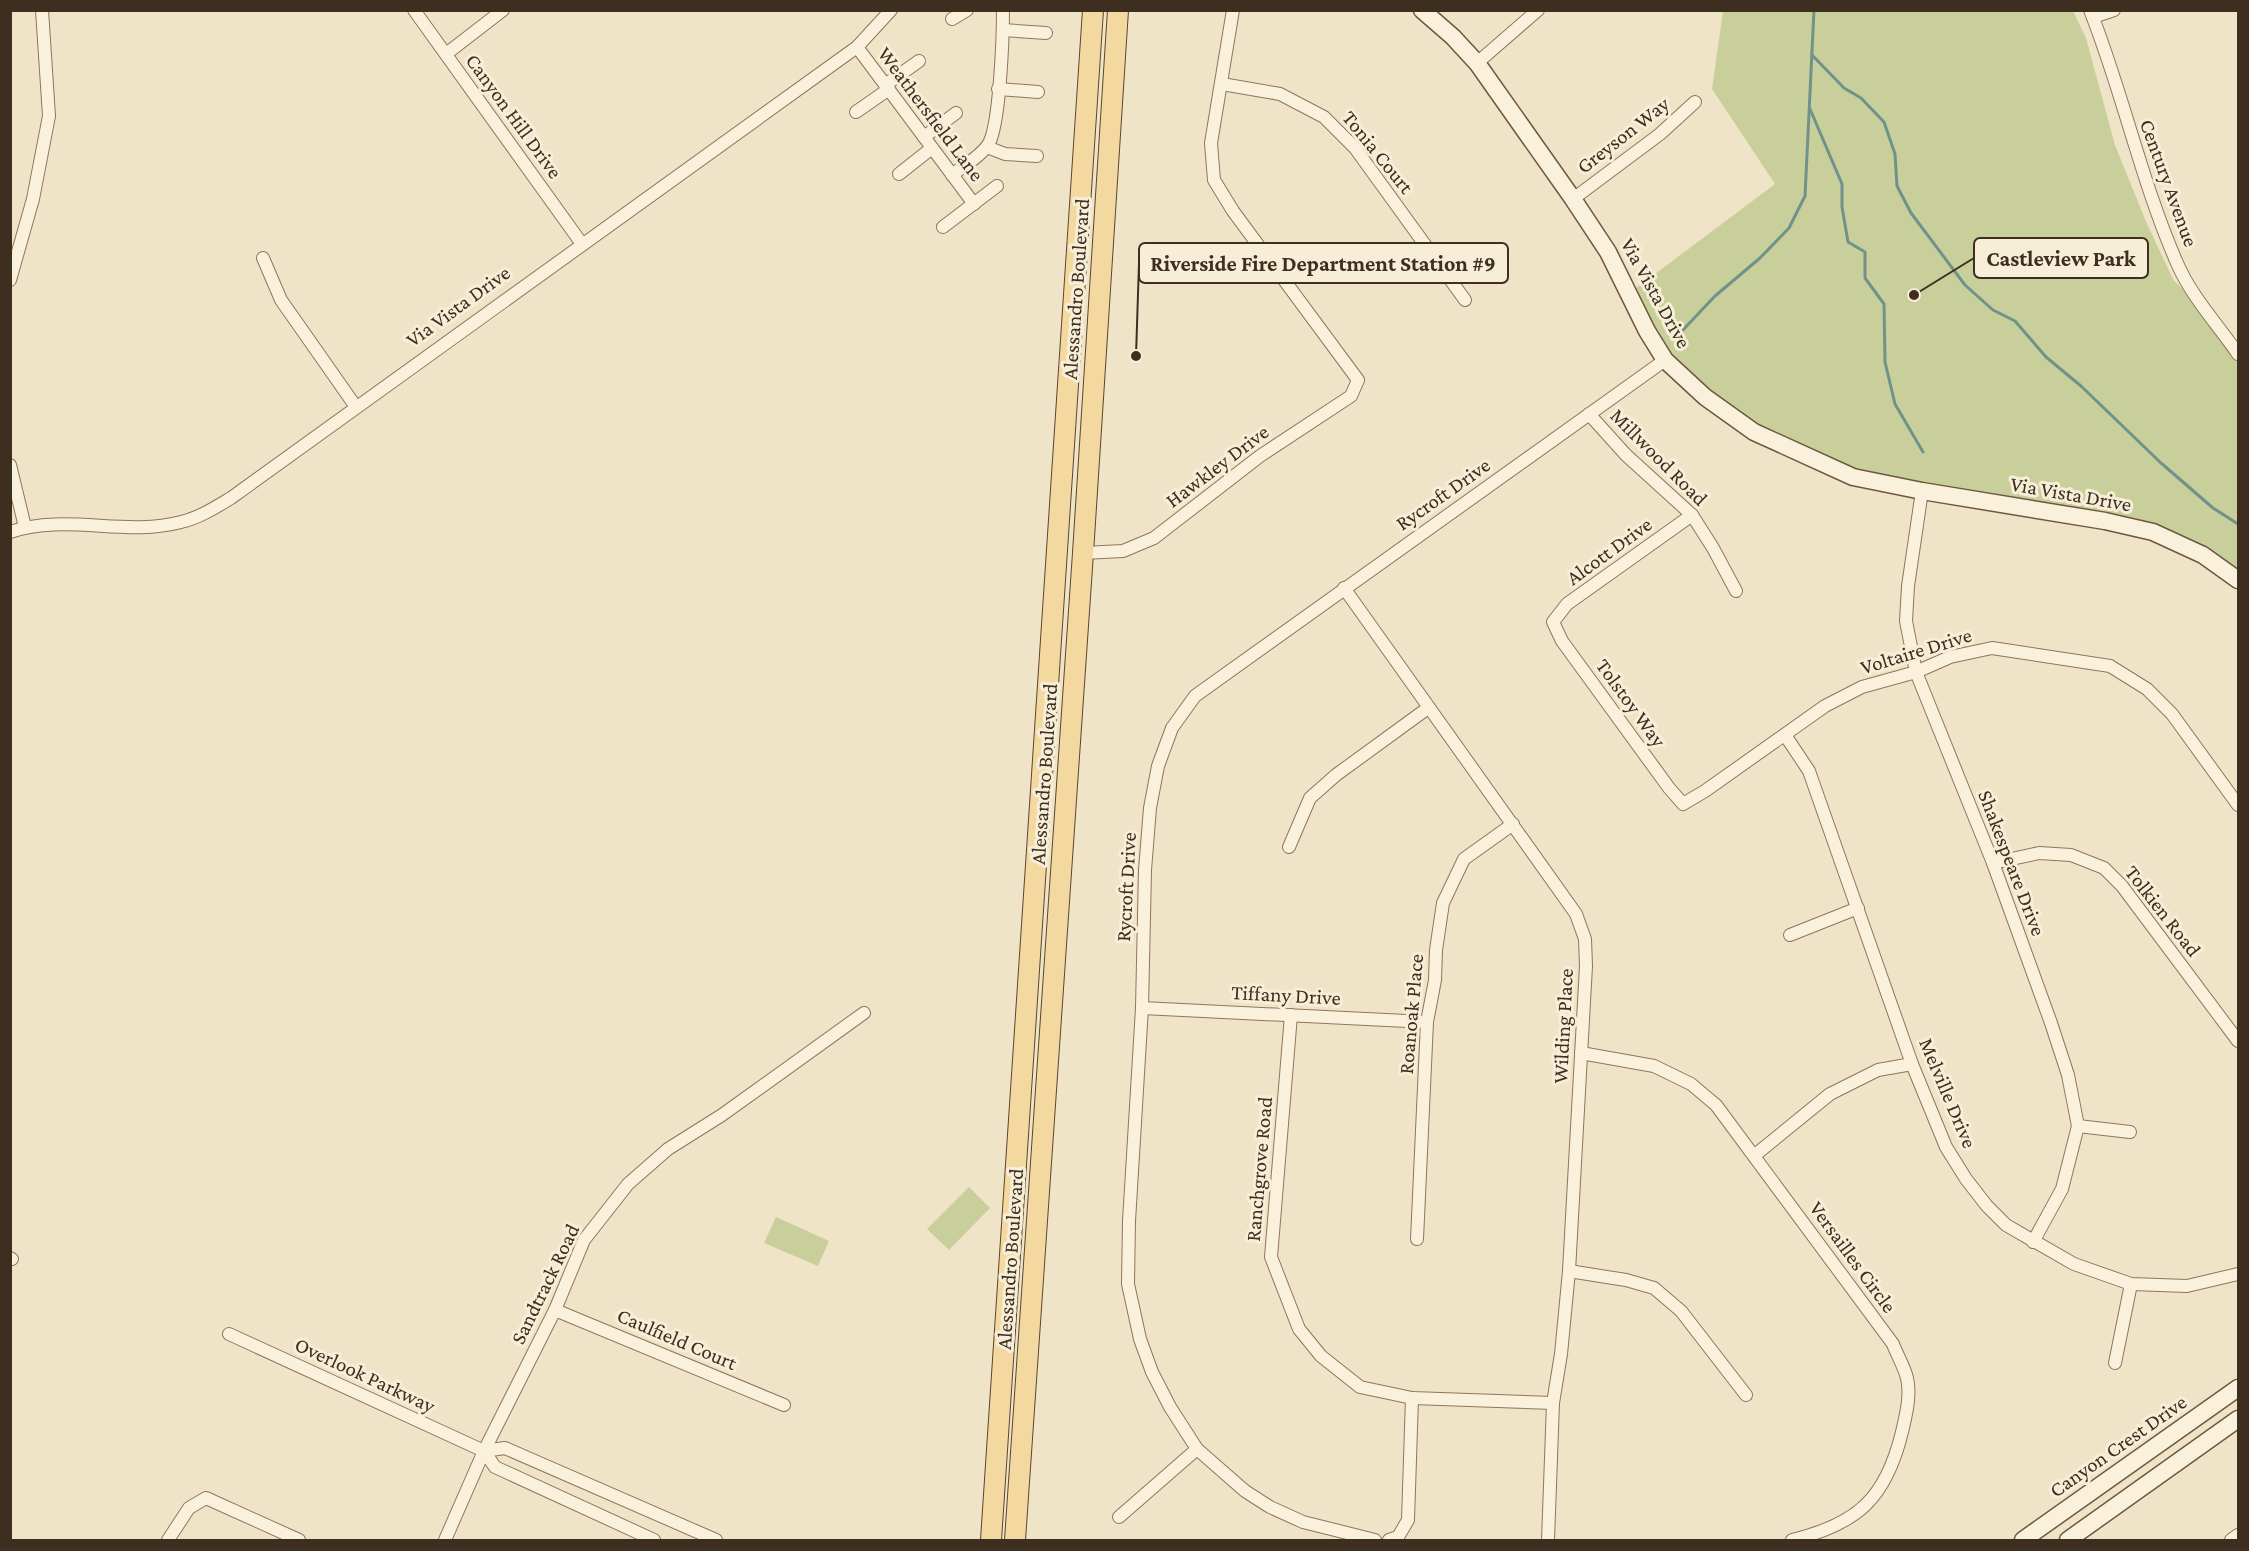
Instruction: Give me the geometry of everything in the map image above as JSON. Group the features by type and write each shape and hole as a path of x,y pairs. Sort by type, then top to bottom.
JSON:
{"main road":[{"name":"Alessandro Boulevard","path":"992,1540 1093,10"},
{"name":"Alessandro Boulevard","path":"1015,1540 1118,10"}],"street":[{"path":"10,280 33,199 50,116 42,10"},
{"name":"Canyon Hill Drive","path":"414,10 582,244"},
{"path":"446,54 503,10"},
{"name":"Via Vista Drive","path":"10,532 25,527 53,523 154,527 182,522 208,512 231,498 858,47 891,10"},
{"path":"952,19 967,10"},
{"path":"952,175 987,147 994,129 1003,10"},
{"path":"1222,84 1233,10"},
{"name":"Via Vista Drive","path":"1422,10 1453,37 1477,63 1573,199 1608,252 1647,331 1665,360 1705,397 1754,432 1853,477 1922,492 2105,521 2153,532 2203,555 2238,580"},
{"path":"1477,63 1538,10"},
{"path":"2091,14 2114,10"},
{"name":"Century Avenue","path":"2091,14 2131,136 2177,264 2191,288 2238,354"},
{"path":"1003,30 1047,33"},
{"name":"Weathersfield Lane","path":"858,47 974,204"},
{"path":"856,112 919,61"},
{"name":"Hawkley Drive","path":"1083,553 1123,551 1154,538 1260,456 1351,396 1358,380 1233,211 1214,180 1211,143 1222,84"},
{"name":"Tonia Court","path":"1222,84 1280,94 1324,117 1354,148 1465,300"},
{"path":"998,89 1038,92"},
{"name":"Greyson Way","path":"1573,199 1660,134 1695,102"},
{"path":"924,137 956,113"},
{"path":"987,147 1005,154 1037,156"},
{"path":"899,174 932,148"},
{"path":"943,227 998,186"},
{"path":"263,258 281,300 356,407"},
{"name":"Rycroft Drive","path":"1375,1540 1304,1522 1270,1507 1245,1491 1197,1449 1170,1407 1152,1372 1140,1339 1128,1284 1130,1209 1142,1008 1145,870 1150,808 1158,766 1172,728 1195,696 1665,360"},
{"name":"Millwood Road","path":"1589,414 1626,455 1692,515 1736,591"},
{"path":"10,465 25,527"},
{"name":"Shakespeare Drive","path":"1922,492 1908,586 1906,621 1916,672 1994,863 2068,1075 2078,1126 2062,1189 2033,1242"},
{"name":"Alcott Drive","path":"1552,622 1567,604 1692,515"},
{"name":"Wilding Place","path":"1344,588 1428,708 1514,824 1576,914 1586,939 1569,1271 1561,1354 1553,1403 1548,1540"},
{"name":"Tolstoy Way","path":"1552,622 1562,641 1683,804"},
{"name":"Voltaire Drive","path":"1683,804 1825,706 1862,687 1916,672 1950,657 1992,648 2110,666 2147,689 2172,714 2238,805"},
{"path":"1289,847 1310,798 1336,775 1428,708"},
{"name":"Melville Drive","path":"1785,735 1809,771 1912,1064 1946,1147 1966,1179 1987,1206 2006,1225 2073,1264 2131,1284 2187,1286 2238,1274"},
{"name":"Roanoak Place","path":"1417,1239 1428,1023 1443,903 1464,859 1514,824"},
{"name":"Tolkien Road","path":"1994,863 2039,853 2071,855 2104,868 2122,886 2238,1041"},
{"path":"1790,935 1858,908"},
{"name":"Tiffany Drive","path":"1142,1008 1428,1023"},
{"name":"Sandtrack Road","path":"445,1540 484,1451 555,1310 584,1240 628,1184 668,1149 722,1115 864,1013"},
{"name":"Ranchgrove Road","path":"1291,1015 1271,1257 1299,1329 1321,1356 1360,1387 1412,1398 1553,1403"},
{"name":"Versailles Circle","path":"1581,1053 1654,1066 1691,1084 1716,1104 1893,1344 1907,1379 1908,1410 1891,1471 1881,1489 1856,1513 1831,1528 1792,1540"},
{"path":"1755,1155 1830,1094 1878,1070 1912,1064"},
{"path":"2078,1126 2130,1131"},
{"path":"1569,1271 1654,1287 1681,1311 1746,1395"},
{"path":"2115,1364 2131,1284"},
{"name":"Caulfield Court","path":"555,1310 784,1405"},
{"name":"Overlook Parkway","path":"230,1334 484,1451 495,1467 654,1540"},
{"name":"Canyon Crest Drive","path":"2029,1539 2141,1456 2238,1389"},
{"path":"1394,1539 1408,1520 1412,1398"},
{"path":"2068,1540 2238,1419"},
{"name":"Overlook Parkway","path":"484,1451 505,1448 716,1540"},
{"path":"1119,1517 1197,1449"},
{"path":"168,1540 189,1508 206,1498 299,1540"},
{"path":"2231,1540 2238,1535"}],"green space":[{"path":"1723,11 2073,11 2086,38 2115,145 2147,224 2174,281 2211,313 2238,351 2238,579 2172,540 1942,494 1785,450 1681,370 1653,330 1635,289 1775,184 1712,89"},
{"path":"969,1187 990,1208 949,1250 927,1229"},
{"path":"776,1217 829,1241 818,1266 764,1243"}],"waterway":[{"path":"1681,332 1715,296 1760,258 1789,228 1805,196 1814,10"},
{"path":"1812,55 1844,88 1861,98 1884,122 1895,154 1897,186 1911,213 1965,285 1993,310 2015,321 2046,357 2081,386 2161,463 2213,508 2238,524"},
{"path":"1810,109 1842,184 1842,207 1848,242 1865,252 1865,278 1884,304 1885,362 1895,404 1923,452"}],"place":[{"name":"Castleview Park","path":"1914,295"},
{"name":"Riverside Fire Department Station #9","path":"1136,356"}]}
